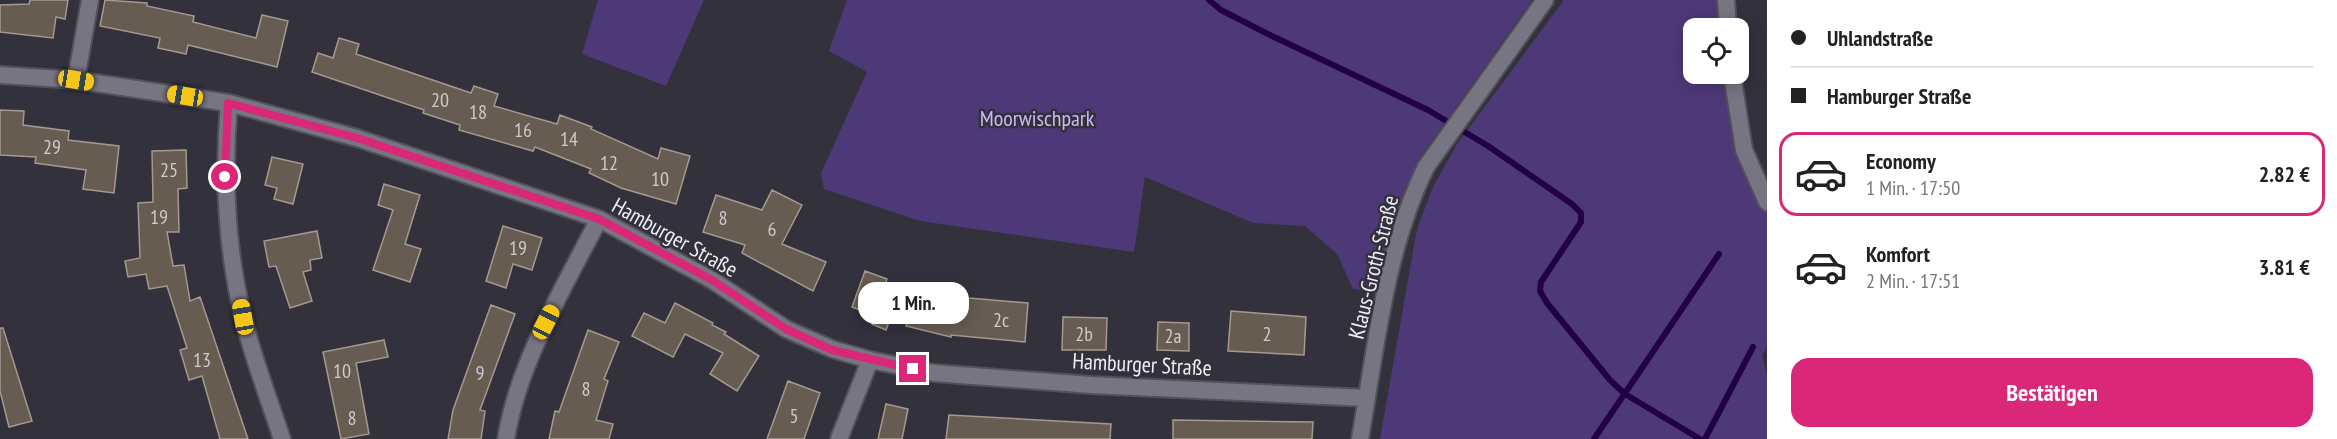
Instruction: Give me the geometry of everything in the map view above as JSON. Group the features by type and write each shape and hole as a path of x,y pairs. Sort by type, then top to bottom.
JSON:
{"street":[{"path":"76,80 90,0"},
{"name":"Klaus-Groth-Straße","path":"1360,439 1383,310 1412,195 1426,167 1545,0"},
{"path":"1726,0 1727,18"},
{"name":"Hamburger Straße","path":"0,75 76,80 228,103 357,138 599,219 712,280 786,329 832,350 870,360 946,374 1091,385 1367,398"},
{"path":"1734,84 1744,150 1767,202"},
{"path":"228,103 224,157 229,238 243,317 282,439"},
{"path":"506,439 510,413 546,322 599,219"},
{"path":"839,439 870,360"}],"green space":[{"path":"598,0 704,0 666,86 582,54"},
{"name":"Moorwischpark","path":"847,0 1532,0 1420,158 1406,187 1377,292 1353,289 1337,254 1305,226 1253,223 1145,177 1134,252 920,221 824,189 821,173 867,72 829,51"},
{"path":"1564,0 1720,0 1721,18 1683,18 1683,84 1730,84 1758,198 1767,211 1767,346 1762,356 1767,375 1767,439 1380,439 1417,229 1433,187 1457,144"}],"building":[{"path":"30,0 68,0 65,19 56,17 53,38 0,32 0,5 29,4"},
{"path":"105,0 147,3 147,6 194,16 193,22 256,38 262,15 288,21 277,67 188,45 186,54 158,48 160,38 100,26"},
{"path":"339,38 359,44 356,54 471,93 474,86 498,94 494,106 557,124 560,115 592,127 591,129 658,159 661,148 690,156 676,204 621,188 589,173 591,169 535,147 533,151 459,130 460,125 423,113 424,110 312,72 318,53 333,58"},
{"path":"0,110 24,111 23,125 69,131 68,140 119,146 114,193 83,189 86,170 35,163 36,157 0,155"},
{"path":"186,150 187,188 178,189 179,232 167,232 173,266 184,265 190,301 200,297 248,439 220,439 202,376 189,380 180,350 187,348 167,286 149,289 146,274 128,277 125,261 140,258 138,203 153,202 152,151"},
{"path":"272,157 303,164 293,204 274,199 277,188 265,185"},
{"path":"384,184 420,195 405,244 421,249 410,282 373,270 393,210 378,205"},
{"path":"772,190 802,205 782,244 826,262 813,291 742,253 745,245 703,232 716,195 762,210"},
{"path":"503,226 542,238 532,270 513,264 506,288 486,281"},
{"path":"317,231 322,258 310,260 311,270 303,272 312,301 290,308 276,266 269,267 264,241"},
{"path":"865,271 887,279 875,315 852,307"},
{"path":"916,285 969,298 1028,303 1025,342 951,335 951,337 906,326"},
{"path":"675,303 713,323 712,325 726,332 724,334 759,356 737,391 710,374 723,353 685,334 673,357 632,336 644,313 665,323"},
{"path":"491,305 515,314 480,410 485,411 481,439 448,439 453,410"},
{"path":"878,305 893,311 886,330 872,324"},
{"path":"1231,311 1306,317 1304,355 1228,351"},
{"path":"1063,317 1107,318 1106,350 1062,350"},
{"path":"1158,322 1189,323 1189,351 1157,350"},
{"path":"0,328 3,328 32,421 9,427 0,391"},
{"path":"588,330 619,342 604,379 608,381 596,420 613,424 609,439 549,439 555,411 559,412"},
{"path":"384,340 388,357 356,363 369,434 341,439 323,352"},
{"path":"788,381 820,393 804,439 767,439"},
{"path":"886,404 908,409 902,439 878,439"},
{"path":"949,415 1111,424 1110,439 946,439"},
{"path":"1173,420 1313,422 1312,439 1173,439"}],"waterway":[{"path":"1209,0 1221,10 1272,36 1428,110 1488,146 1572,204 1581,213 1581,222 1541,282 1540,291 1547,303 1610,380 1625,394 1700,439"},
{"path":"1594,439 1719,254"},
{"path":"1705,439 1753,347"}],"route":[{"path":"225,177 224,157 228,103 357,138 599,219 712,280 786,329 832,350 913,369"}]}
